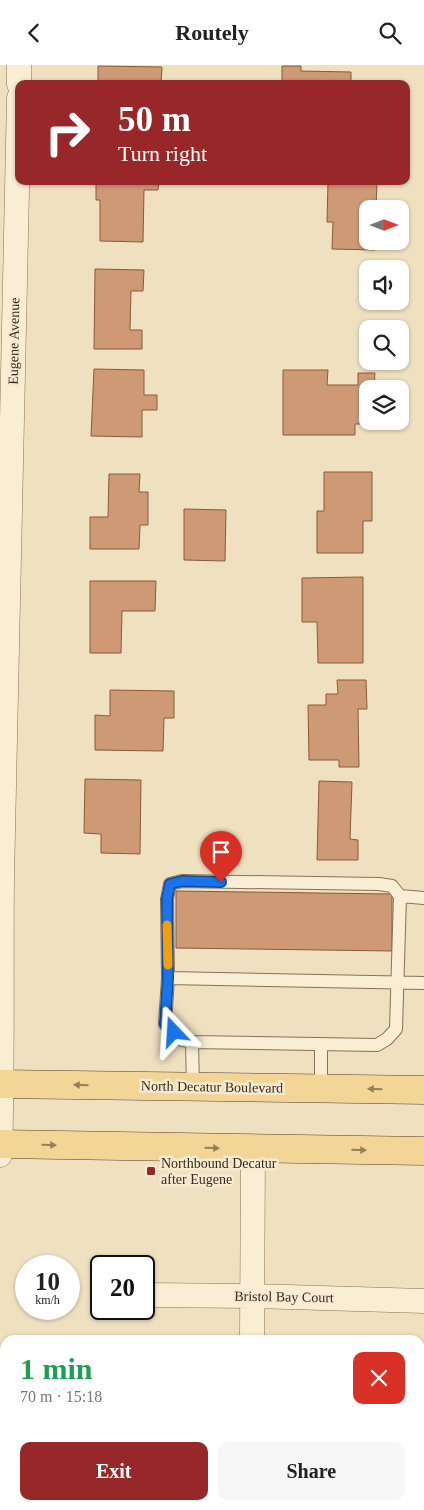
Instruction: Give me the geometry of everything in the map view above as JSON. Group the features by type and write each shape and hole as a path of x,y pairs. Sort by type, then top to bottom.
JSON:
{"main road":[{"name":"North Decatur Boulevard","path":"1,1084 424,1090"},
{"path":"0,1144 424,1151"}],"street":[{"path":"19,80 20,65"},
{"name":"Eugene Avenue","path":"0,1155 0,997 17,185"},
{"path":"252,1335 253,1149"},
{"name":"Bristol Bay Court","path":"155,1295 424,1301"}],"lane":[{"path":"182,881 379,884 392,886 400,897 396,1029 387,1039 377,1045 192,1042 182,1040 165,1024 168,978 167,899 170,884 182,881"},
{"path":"400,897 424,898"},
{"path":"168,978 424,983"},
{"path":"192,1042 193,1087"},
{"path":"321,1045 321,1088"}],"building":[{"path":"98,66 162,67 161,80 98,80"},
{"path":"282,66 301,66 301,71 351,72 351,80 282,80"},
{"path":"96,185 159,185 158,190 144,190 143,242 100,241 100,200 96,200"},
{"path":"328,185 377,185 376,200 359,200 359,250 332,249 333,222 327,222"},
{"path":"95,269 144,270 143,291 131,291 130,330 142,330 142,349 94,349"},
{"path":"94,369 144,370 144,395 157,395 157,410 142,410 142,437 91,436"},
{"path":"283,370 328,370 327,385 358,385 358,373 375,373 375,380 359,380 359,424 355,424 355,435 283,435"},
{"path":"324,472 372,472 372,521 363,521 363,553 317,553 317,511 324,511"},
{"path":"109,474 140,474 139,492 148,492 148,525 140,525 139,549 90,549 90,517 108,517"},
{"path":"184,509 226,510 225,561 184,560"},
{"path":"363,577 363,663 318,663 317,622 302,622 302,578"},
{"path":"90,581 156,581 155,611 122,611 121,653 90,653"},
{"path":"337,680 366,680 367,709 358,709 359,767 339,767 339,760 309,760 308,705 326,705 326,694 338,694"},
{"path":"110,690 174,691 174,718 164,718 163,751 95,750 95,715 110,716"},
{"path":"85,779 141,780 140,854 101,853 101,834 84,833"},
{"path":"319,781 352,782 350,839 358,840 358,860 317,860"},
{"path":"176,891 392,894 392,951 176,948"}],"slow traffic":[{"path":"167,925 168,965"}],"place":[{"name":"Northbound Decatur after Eugene","path":"151,1171"}],"route":[{"path":"174,1032 165,1024 168,978 167,899 170,884 182,881 221,882"}]}
